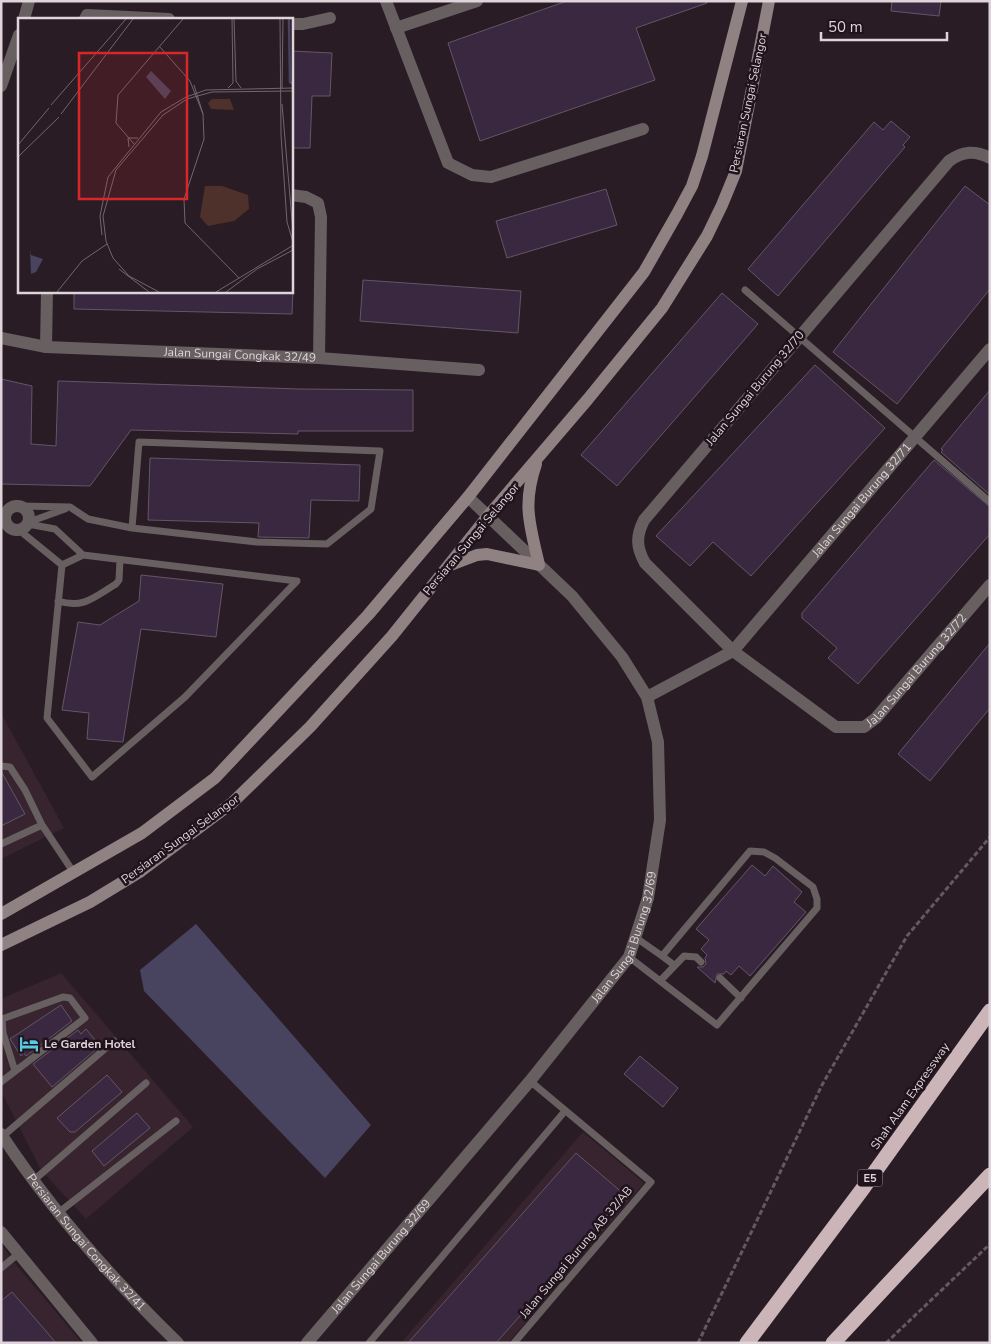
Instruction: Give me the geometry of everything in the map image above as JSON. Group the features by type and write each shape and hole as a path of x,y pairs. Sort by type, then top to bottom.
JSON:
{"highway":[{"name":"Shah Alam Expressway","path":"747,1343 864,1187 990,1011"},
{"path":"834,1343 990,1175"}],"main road":[{"path":"1,914 74,874 142,833 215,778 368,615 468,497 644,272 677,214 692,186 702,156 742,1"},
{"name":"Persiaran Sungai Selangor","path":"3,946 90,902 141,871 232,804 310,727 392,636 488,516 538,460 662,308 707,236 736,171 769,1"},
{"path":"448,566 477,555 487,554 539,565 528,522 527,498 538,460"}],"street":[{"path":"24,18 29,1"},
{"path":"386,1 448,164 472,176 491,177 643,130"},
{"path":"396,28 477,1"},
{"path":"86,17 128,18"},
{"path":"292,24 303,24 330,18"},
{"path":"1,86 18,38"},
{"name":"Jalan Sungai Burung 32/70","path":"733,651 645,563 639,552 637,534 644,520 798,337 950,161 967,152 980,153 990,158"},
{"path":"292,195 306,197 318,203 321,217 319,358"},
{"path":"46,346 47,292"},
{"name":"Jalan Sungai Congkak 32/49","path":"1,338 46,346 319,358 479,370"},
{"name":"Jalan Sungai Burung 32/71","path":"733,651 990,349"},
{"name":"Jalan Sungai Burung 32/69","path":"307,1343 530,1081 629,957 648,898 660,820 658,742 647,697 622,657 572,596 468,497"},
{"path":"11,508 27,510 17,526 4,517 11,508"},
{"name":"Jalan Sungai Burung 32/72","path":"733,651 836,727 864,727 876,718 990,585"},
{"path":"647,697 733,651"},
{"name":"Persiaran Sungai Congkak 32/41","path":"2,1135 58,1213 178,1343"},
{"path":"1,1232 92,1343"}],"lane":[{"path":"745,290 990,502"},
{"path":"11,508 70,507 88,519 132,528 257,542 327,544 371,509 380,451 139,442 132,528"},
{"path":"17,526 70,507"},
{"path":"17,526 54,529 83,555"},
{"path":"17,526 62,565"},
{"path":"83,555 297,581 185,697 92,777 47,718 62,565 83,555"},
{"path":"58,602 75,605 83,604 116,584 119,580 120,560"},
{"path":"1,766 10,767 25,790 42,825 74,874"},
{"path":"1,844 42,825"},
{"path":"629,957 717,1025 817,908 817,899 812,887 764,852 750,850 662,956"},
{"path":"635,937 674,965"},
{"path":"661,980 684,956 696,957 701,962"},
{"path":"720,978 741,998"},
{"path":"1,1082 85,1018 70,998 63,997 2,1019 3,1033 15,1071"},
{"path":"2,1135 114,1041"},
{"name":"Jalan Sungai Burung AB 32/AB","path":"514,1343 651,1182 530,1081"},
{"path":"34,1180 146,1084"},
{"path":"369,1343 566,1111"},
{"path":"58,1213 176,1120"},
{"path":"1,1268 18,1254"}],"path":[{"path":"698,1343 822,1085 907,936 990,837"},
{"path":"886,1343 990,1244"}],"shaded area":[{"path":"1,713 64,828 1,859"},
{"path":"196,924 371,1125 325,1178 144,991 140,970"},
{"path":"61,973 193,1127 86,1219 41,1170 1,1091 1,999"},
{"path":"583,1132 644,1183 508,1343 401,1343"},
{"path":"1,1244 18,1267 82,1343 1,1343"}],"building":[{"path":"567,1 706,1 707,3 636,28 655,80 480,141 448,43"},
{"path":"892,1 941,1 939,16 891,11"},
{"path":"292,51 332,53 330,96 312,96 310,148 292,148"},
{"path":"891,121 910,137 903,145 905,147 778,296 748,269 874,122 883,130"},
{"path":"965,186 990,205 990,289 897,404 833,352"},
{"path":"606,189 617,225 507,258 496,221"},
{"path":"363,280 521,291 518,333 360,321"},
{"path":"293,291 292,314 74,309 74,292"},
{"path":"722,293 758,324 617,486 581,455"},
{"path":"815,365 885,428 751,576 713,542 690,566 656,536"},
{"path":"1,379 32,386 31,444 56,446 58,381 299,389 413,390 413,431 298,431 298,434 131,430 90,486 1,484"},
{"path":"990,390 990,495 941,452 943,450 941,449"},
{"path":"150,458 360,465 359,501 311,500 309,538 258,537 259,523 148,520"},
{"path":"934,460 990,507 990,534 858,684 828,658 837,648 802,618 802,613"},
{"path":"141,575 223,584 216,637 141,629 123,742 87,739 89,713 62,710 78,622 100,625 139,601"},
{"path":"990,643 990,708 930,781 898,754"},
{"path":"1,771 25,814 1,826"},
{"path":"752,865 765,876 773,866 802,892 794,902 806,912 750,976 739,966 731,975 726,971 724,974 717,974 715,983 697,967 703,967 706,964 705,958 707,955 701,949 709,940 696,929"},
{"path":"61,1005 72,1021 26,1056 24,1053 21,1056 10,1039"},
{"path":"86,1029 100,1046 52,1087 33,1064 78,1030 81,1034"},
{"path":"640,1056 678,1088 663,1107 624,1074"},
{"path":"107,1075 122,1092 75,1132 70,1132 57,1118"},
{"path":"137,1113 150,1128 104,1166 92,1151"},
{"path":"576,1153 625,1195 496,1343 408,1343"},
{"path":"12,1292 56,1343 1,1343 1,1301"}],"place":[{"name":"Le Garden Hotel","path":"29,1044"}]}
